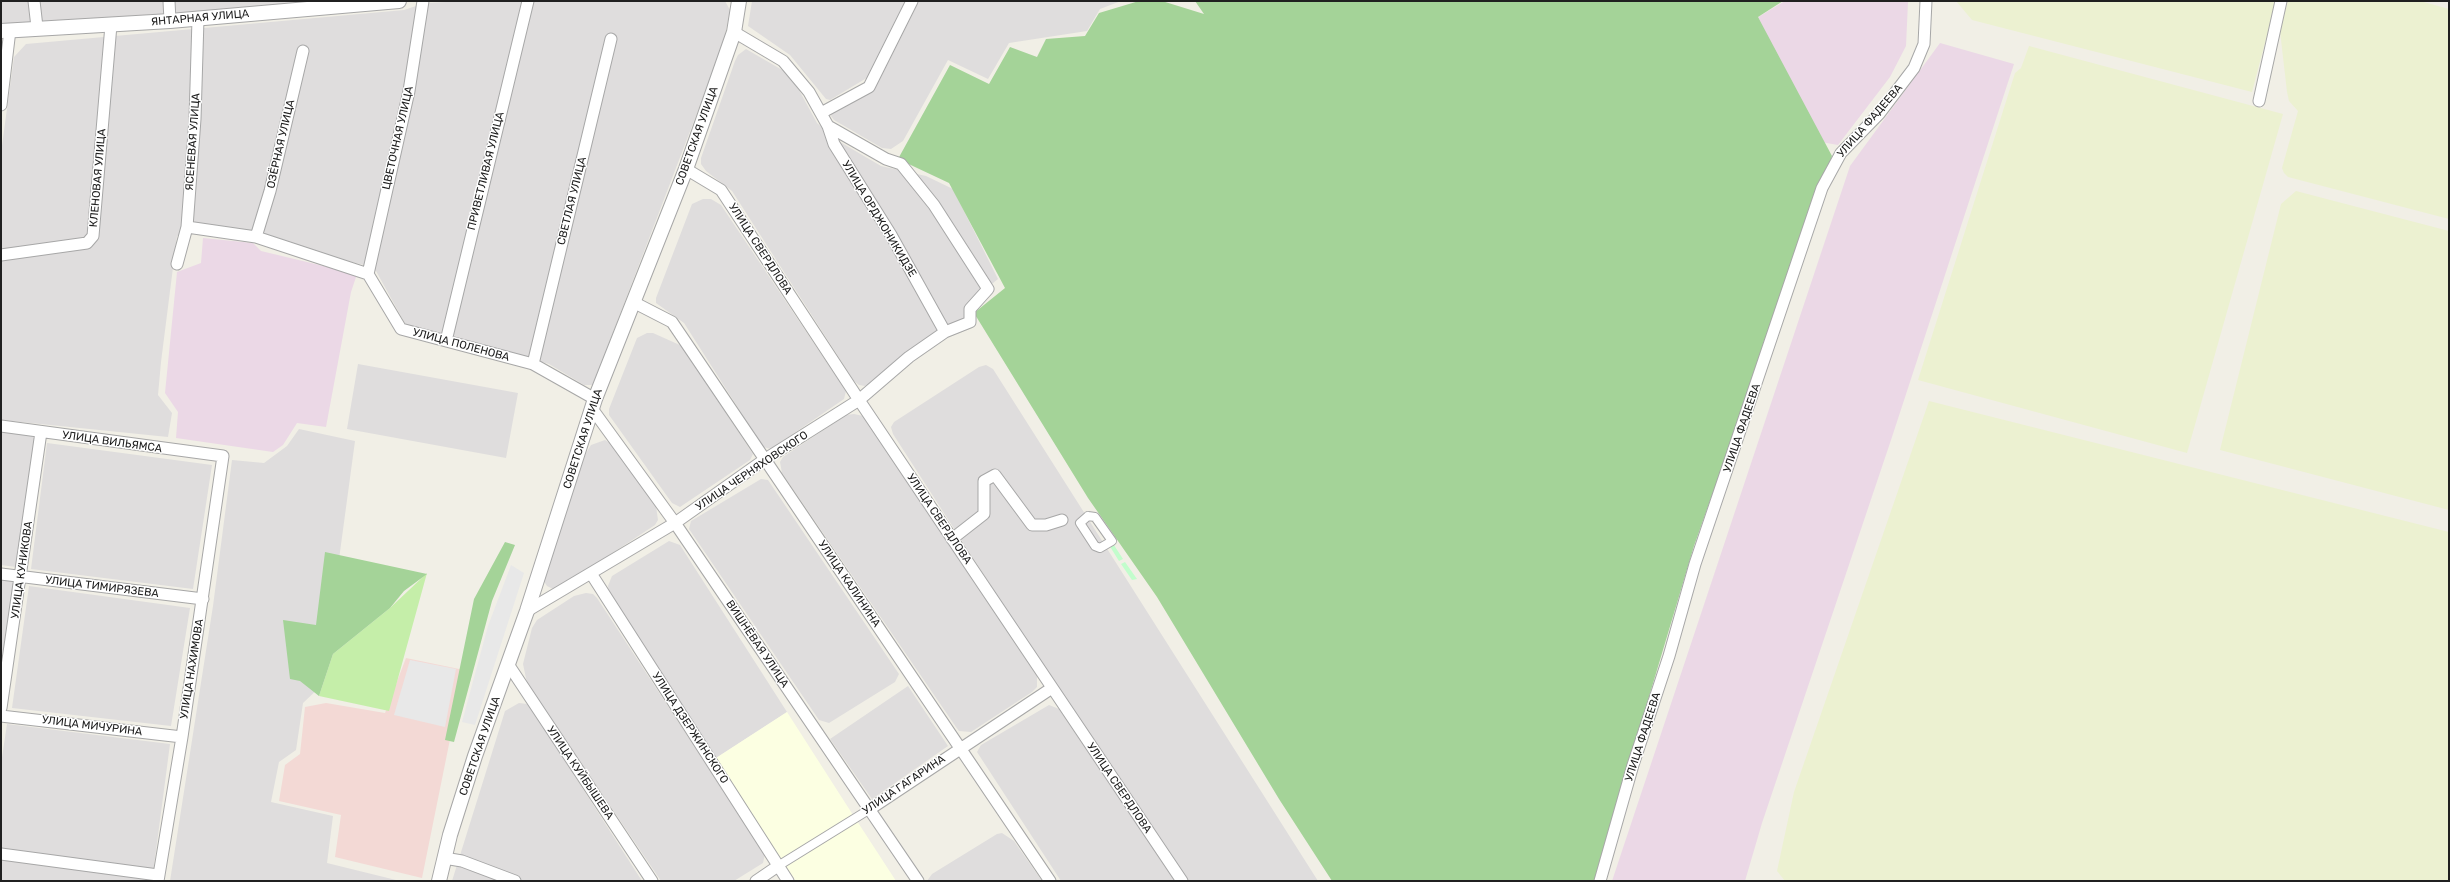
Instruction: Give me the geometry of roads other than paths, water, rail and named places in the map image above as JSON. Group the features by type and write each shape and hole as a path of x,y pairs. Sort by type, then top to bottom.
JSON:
{"street":[{"path":"34,1 37,27"},
{"path":"168,1 170,21"},
{"name":"ЯНТАРНАЯ УЛИЦА","path":"5,31 37,27 111,26 198,19 293,6 399,1"},
{"name":"ЦВЕТОЧНАЯ УЛИЦА","path":"368,274 409,91 424,1"},
{"name":"ПРИВЕТЛИВАЯ УЛИЦА","path":"446,342 528,1"},
{"name":"СОВЕТСКАЯ УЛИЦА","path":"439,881 444,858 475,756 527,611 594,405 686,169 734,32 739,1"},
{"path":"821,113 869,87 912,1"},
{"name":"УЛИЦА ФАДЕЕВА","path":"1600,881 1633,764 1669,656 1695,564 1822,188 1841,153 1879,114 1914,68 1924,44 1926,1"},
{"path":"2258,101 2282,1"},
{"name":"ЯСЕНЕВАЯ УЛИЦА","path":"177,264 187,227 195,119 198,19"},
{"name":"КЛЕНОВАЯ УЛИЦА","path":"1,255 87,243 93,236 111,26"},
{"path":"1,105 5,31"},
{"name":"УЛИЦА ОРДЖОНИКИДЗЕ","path":"734,32 784,62 809,92 828,126 834,144 891,236 944,332"},
{"name":"СВЕТЛАЯ УЛИЦА","path":"533,364 611,39"},
{"name":"ОЗЁРНАЯ УЛИЦА","path":"256,237 270,191 303,51"},
{"name":"УЛИЦА ЧЕРНЯХОВСКОГО","path":"527,611 592,575 675,523 764,460 859,400 909,357 944,332 970,322 970,309 988,289 934,205 901,164 886,159 828,126"},
{"name":"УЛИЦА СВЕРДЛОВА","path":"686,169 721,190 859,400 1182,881"},
{"path":"187,227 256,237 368,274"},
{"name":"УЛИЦА ПОЛЕНОВА","path":"368,274 402,329 446,342 533,364 594,405"},
{"name":"УЛИЦА КАЛИНИНА","path":"635,303 672,322 1050,881"},
{"name":"ВИШНЁВАЯ УЛИЦА","path":"594,405 918,881"},
{"name":"УЛИЦА ВИЛЬЯМСА","path":"1,426 223,456"},
{"name":"УЛИЦА КУНИКОВА","path":"1,708 41,432"},
{"name":"УЛИЦА НАХИМОВА","path":"158,878 182,737 223,456"},
{"path":"952,539 984,514 984,481 995,475 1032,525 1046,525 1062,520"},
{"name":"УЛИЦА ТИМИРЯЗЕВА","path":"1,574 203,600"},
{"name":"УЛИЦА ДЗЕРЖИНСКОГО","path":"592,575 788,881"},
{"name":"УЛИЦА КУЙБЫШЕВА","path":"508,664 652,881"},
{"name":"УЛИЦА ГАГАРИНА","path":"756,881 870,809 1052,688"},
{"name":"УЛИЦА МИЧУРИНА","path":"1,716 182,737"},
{"path":"1,854 158,878"},
{"path":"444,858 462,861 515,881"}]}
